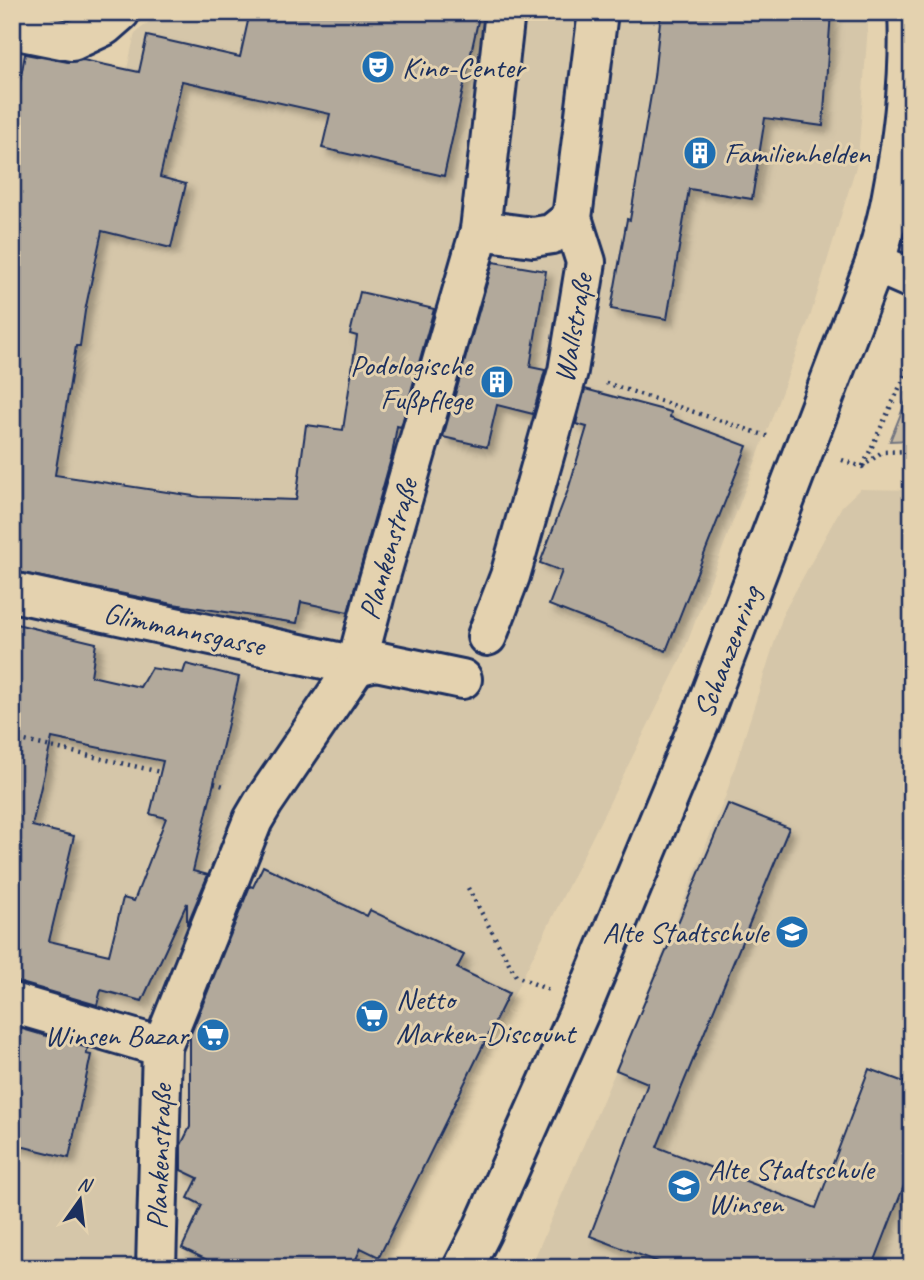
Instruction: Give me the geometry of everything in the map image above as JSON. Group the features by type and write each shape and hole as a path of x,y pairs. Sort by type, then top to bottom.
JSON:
{"street":[{"path":"12,29 72,41 104,26 120,12"},
{"name":"Plankenstraße","path":"156,1268 163,1047 253,820 356,666 480,230 505,12"},
{"name":"Wallstraße","path":"487,636 510,576 568,371 586,262 572,219 598,12"},
{"name":"Schanzenring","path":"463,1268 583,1004 702,718 875,263 892,195 905,105 908,12"},
{"path":"480,230 533,237 552,234 572,219"},
{"path":"875,263 912,279"},
{"name":"Glimmannsgasse","path":"12,592 356,666 376,661 462,679"},
{"name":"Plankenstraße","path":"12,1003 163,1047"}],"path":[{"path":"862,467 904,380 912,353"},
{"path":"568,371 862,467"},
{"path":"862,467 882,452 912,451"},
{"path":"12,738 160,772"},
{"path":"214,783 226,786"},
{"path":"468,888 516,976 583,1004"}],"shaded area":[{"path":"162,12 869,12 858,160 811,314 681,659 378,1268 12,1268 12,126 26,48 127,69 135,33"},
{"path":"912,386 912,440 890,441"},
{"name":"Alte Stadtschule","path":"860,489 912,490 912,1268 533,1268 535,1257 616,1070 726,795 784,612 842,506"}],"building":[{"path":"250,12 480,12 444,176 322,148 330,114 182,81 160,177 186,184 171,248 102,231 80,346 76,346 55,475 200,497 296,500 306,425 343,430 357,336 350,334 360,292 434,309 401,427 397,426 392,455 348,612 301,602 297,623 173,604 12,571 12,126 25,54 68,62 83,60 139,72 147,36 240,57"},
{"path":"661,12 831,12 823,126 765,118 752,199 689,189 667,319 611,309 627,219 630,220 654,77"},
{"path":"493,262 546,271 530,367 545,370 533,414 497,405 487,447 443,437"},
{"path":"585,389 671,412 670,417 747,446 666,651 549,605 562,571 540,563 568,490 587,427 576,424"},
{"path":"12,623 96,643 91,676 140,687 151,668 183,673 186,664 239,677 193,871 208,875 187,925 187,903 142,1001 101,990 97,1005 12,982","holes":["52,738 163,761 150,814 166,818 134,901 123,898 109,955 49,941 74,836 32,826"]},
{"name":"Alte Stadtschule Winsen","path":"728,804 789,828 657,1147 816,1208 869,1069 912,1085 912,1165 872,1268 674,1268 590,1236 648,1083 616,1070"},
{"path":"263,866 367,916 370,910 464,955 457,968 509,993 379,1257 361,1248 352,1268 224,1268 182,1248 202,1205 188,1198 198,1178 181,1170 181,1145 190,1127 190,1036 250,886 253,887"},
{"path":"12,1026 88,1048 86,1054 91,1055 69,1158 12,1144"}],"place":[{"name":"Kino-Center","path":"378,67"},
{"name":"Familienhelden","path":"700,153"},
{"name":"Podologische Fußpflege","path":"497,382"},
{"name":"Alte Stadtschule","path":"792,932"},
{"name":"Netto Marken-Discount","path":"372,1016"},
{"name":"Winsen Bazar","path":"213,1035"},
{"name":"Alte Stadtschule Winsen","path":"684,1186"}]}
